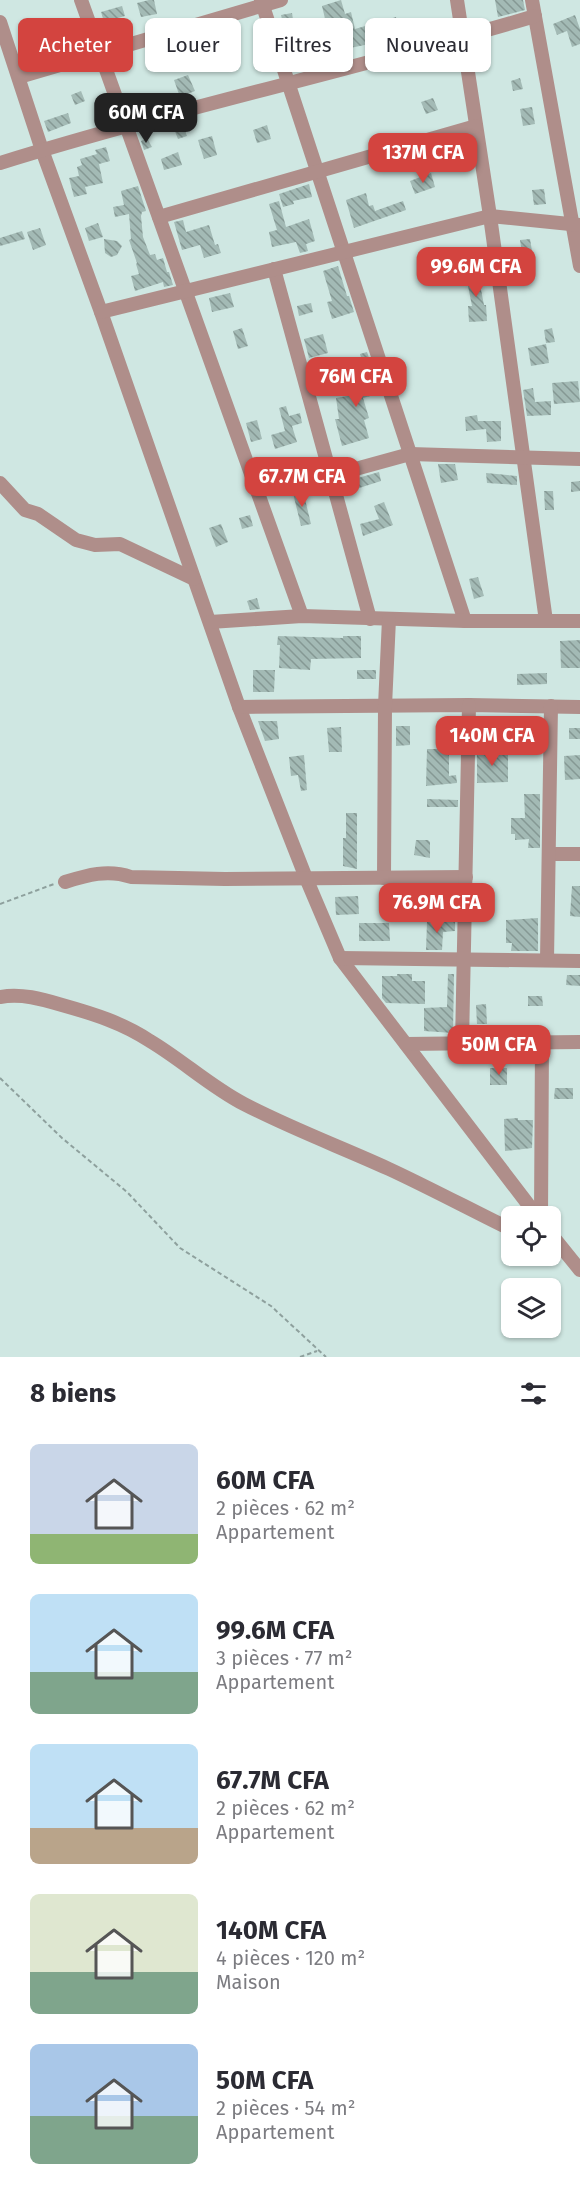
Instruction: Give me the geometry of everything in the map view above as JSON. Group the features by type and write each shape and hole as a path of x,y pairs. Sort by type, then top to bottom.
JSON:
{"street":[{"path":"81,0 88,18"},
{"path":"133,42 262,3 281,0"},
{"path":"457,0 460,18"},
{"path":"532,0 576,225 580,266"},
{"path":"262,3 465,621"},
{"path":"491,29 535,16"},
{"path":"0,22 42,150 239,707 340,958 531,1206"},
{"path":"0,163 126,126 365,64"},
{"path":"19,76 32,72"},
{"path":"107,72 302,616"},
{"path":"468,72 546,621"},
{"path":"159,217 476,126"},
{"path":"101,312 490,216 576,225"},
{"path":"274,269 369,619"},
{"path":"257,491 330,476 410,454 580,459"},
{"path":"0,483 25,510 38,514 76,540 95,545 120,544 194,579"},
{"path":"210,622 302,616 465,621 580,621"},
{"path":"384,878 388,619"},
{"path":"462,1043 469,705"},
{"path":"548,960 551,706"},
{"path":"239,707 580,706"},
{"path":"549,854 580,854"},
{"path":"65,882 105,873 164,878 466,878"},
{"path":"340,958 580,961"},
{"path":"0,997 19,996 46,1000 102,1016 121,1024 152,1041 190,1070 242,1103 308,1135 391,1170 501,1225"},
{"path":"406,1044 580,1041"},
{"path":"539,1206 542,1042"},
{"path":"561,1247 576,1265"},
{"path":"561,1256 576,1265"}],"path":[{"path":"0,904 65,882"},
{"path":"0,1078 62,1138 127,1192 180,1248 271,1306 326,1357"},
{"path":"300,1357 318,1350"}],"building":[{"path":"154,0 157,14 141,17 137,3"},
{"path":"341,0 345,14 351,12 352,18 325,18 322,6"},
{"path":"495,0 523,0 525,10 498,17"},
{"path":"122,6 125,16 103,18 101,12"},
{"path":"292,13 293,18 282,18 281,15"},
{"path":"575,15 580,29 580,44 572,47 567,31 557,35 553,24"},
{"path":"353,20 355,29 365,26 365,45 353,47"},
{"path":"188,75 195,91 180,97 174,80"},
{"path":"520,78 523,89 513,91 511,81"},
{"path":"81,91 85,101 75,105 71,95"},
{"path":"433,98 438,110 426,114 421,102"},
{"path":"532,107 535,124 523,126 520,109"},
{"path":"68,113 71,123 48,132 44,121"},
{"path":"267,125 271,139 257,143 253,130"},
{"path":"183,126 187,136 178,139 174,129"},
{"path":"212,136 217,155 204,159 198,140"},
{"path":"147,138 152,147 144,150 141,141"},
{"path":"106,147 110,161 99,164 103,183 85,187 87,194 74,197 69,178 79,176 77,167 82,165 80,159 97,154 95,150"},
{"path":"178,152 182,165 164,170 161,159"},
{"path":"431,173 435,187 415,194 410,181"},
{"path":"309,184 312,197 293,201 294,204 283,207 279,194"},
{"path":"138,186 146,211 142,212 141,216 143,237 150,255 155,254 157,260 163,258 173,285 164,287 163,282 135,291 131,276 139,274 129,240 131,239 129,214 115,217 113,207 124,205 121,191"},
{"path":"544,189 546,204 534,205 532,190"},
{"path":"366,193 369,206 373,205 375,211 403,201 406,210 354,228 346,200"},
{"path":"279,201 286,227 309,219 315,241 306,244 308,251 300,253 296,242 272,247 269,232 277,230 269,204"},
{"path":"183,220 186,232 209,225 215,245 218,244 221,253 204,258 200,245 182,250 174,222"},
{"path":"98,223 103,237 89,241 85,228"},
{"path":"40,228 46,245 33,250 27,232"},
{"path":"22,231 25,239 0,246 0,238"},
{"path":"104,239 117,241 122,246 117,255 111,257 105,253"},
{"path":"530,239 532,251 522,253 520,240"},
{"path":"514,265 516,280 508,282 506,266"},
{"path":"338,266 354,312 332,319 327,302 332,301 323,271"},
{"path":"477,269 484,305 486,305 487,321 469,322 468,306 472,306 465,271"},
{"path":"230,293 234,307 212,312 209,298"},
{"path":"311,303 313,312 299,316 297,306"},
{"path":"242,328 248,346 238,349 233,331"},
{"path":"552,328 555,342 546,343 544,330"},
{"path":"323,334 328,353 309,358 304,339"},
{"path":"546,344 549,363 531,366 528,348"},
{"path":"367,352 381,393 363,398 369,418 364,420 369,438 342,446 335,419 339,419 336,398 353,395 351,391 369,386 360,354"},
{"path":"578,381 580,402 554,404 552,383"},
{"path":"533,388 535,402 551,401 551,415 527,416 523,390"},
{"path":"286,406 289,416 300,413 302,423 292,426 297,442 275,449 271,435 285,431 279,408"},
{"path":"477,415 478,421 501,421 501,441 487,442 486,429 466,431 465,417"},
{"path":"257,420 262,439 251,442 246,423"},
{"path":"438,464 455,464 458,480 441,483"},
{"path":"379,472 381,481 353,490 351,480"},
{"path":"486,473 517,476 517,485 487,483"},
{"path":"580,481 580,491 571,492 571,482"},
{"path":"303,491 311,524 301,526 293,493"},
{"path":"544,491 553,491 554,510 545,510"},
{"path":"384,502 393,525 363,536 360,524 379,519 374,506"},
{"path":"250,515 253,526 242,529 239,518"},
{"path":"221,524 228,542 216,547 209,528"},
{"path":"478,577 484,596 474,599 469,579"},
{"path":"257,598 260,609 250,610 247,601"},
{"path":"278,636 343,638 343,636 361,636 361,658 311,659 310,670 279,668"},
{"path":"580,640 580,668 561,668 560,641"},
{"path":"253,670 275,670 274,692 253,692"},
{"path":"357,670 376,670 376,679 357,679"},
{"path":"547,673 547,684 517,685 517,674"},
{"path":"497,718 507,719 507,733 497,733"},
{"path":"258,721 277,721 279,739 265,741"},
{"path":"396,726 410,726 410,745 396,746"},
{"path":"341,727 342,752 329,752 327,728"},
{"path":"569,728 580,728 580,739 569,739"},
{"path":"427,749 449,749 449,776 456,775 457,783 426,786"},
{"path":"477,751 508,751 508,782 477,783"},
{"path":"304,755 307,790 301,791 298,775 291,776 289,757"},
{"path":"580,755 580,779 565,780 564,756"},
{"path":"524,794 540,794 540,848 528,848 529,839 515,840 515,834 511,834 511,818 525,818"},
{"path":"427,799 458,800 458,807 427,807"},
{"path":"346,813 357,813 357,869 343,866"},
{"path":"416,840 430,842 430,858 414,855"},
{"path":"572,886 580,886 580,917 570,916"},
{"path":"390,887 399,887 401,919 393,919"},
{"path":"358,896 359,914 336,915 335,897"},
{"path":"538,918 538,951 511,951 512,943 506,943 506,920"},
{"path":"427,922 455,922 455,931 443,932 442,950 426,950"},
{"path":"359,923 389,923 390,941 359,941"},
{"path":"397,974 412,974 412,981 425,981 425,1004 386,1003 382,998 382,976 397,976"},
{"path":"448,974 454,974 453,1033 424,1031 424,1008 447,1007"},
{"path":"567,975 580,975 580,986 566,985"},
{"path":"528,996 542,996 543,1006 528,1006"},
{"path":"486,1004 487,1024 477,1024 476,1005"},
{"path":"490,1068 507,1068 507,1085 490,1085"},
{"path":"555,1088 573,1088 573,1099 554,1099"},
{"path":"518,1118 518,1120 533,1120 532,1148 505,1151 504,1119"}]}
